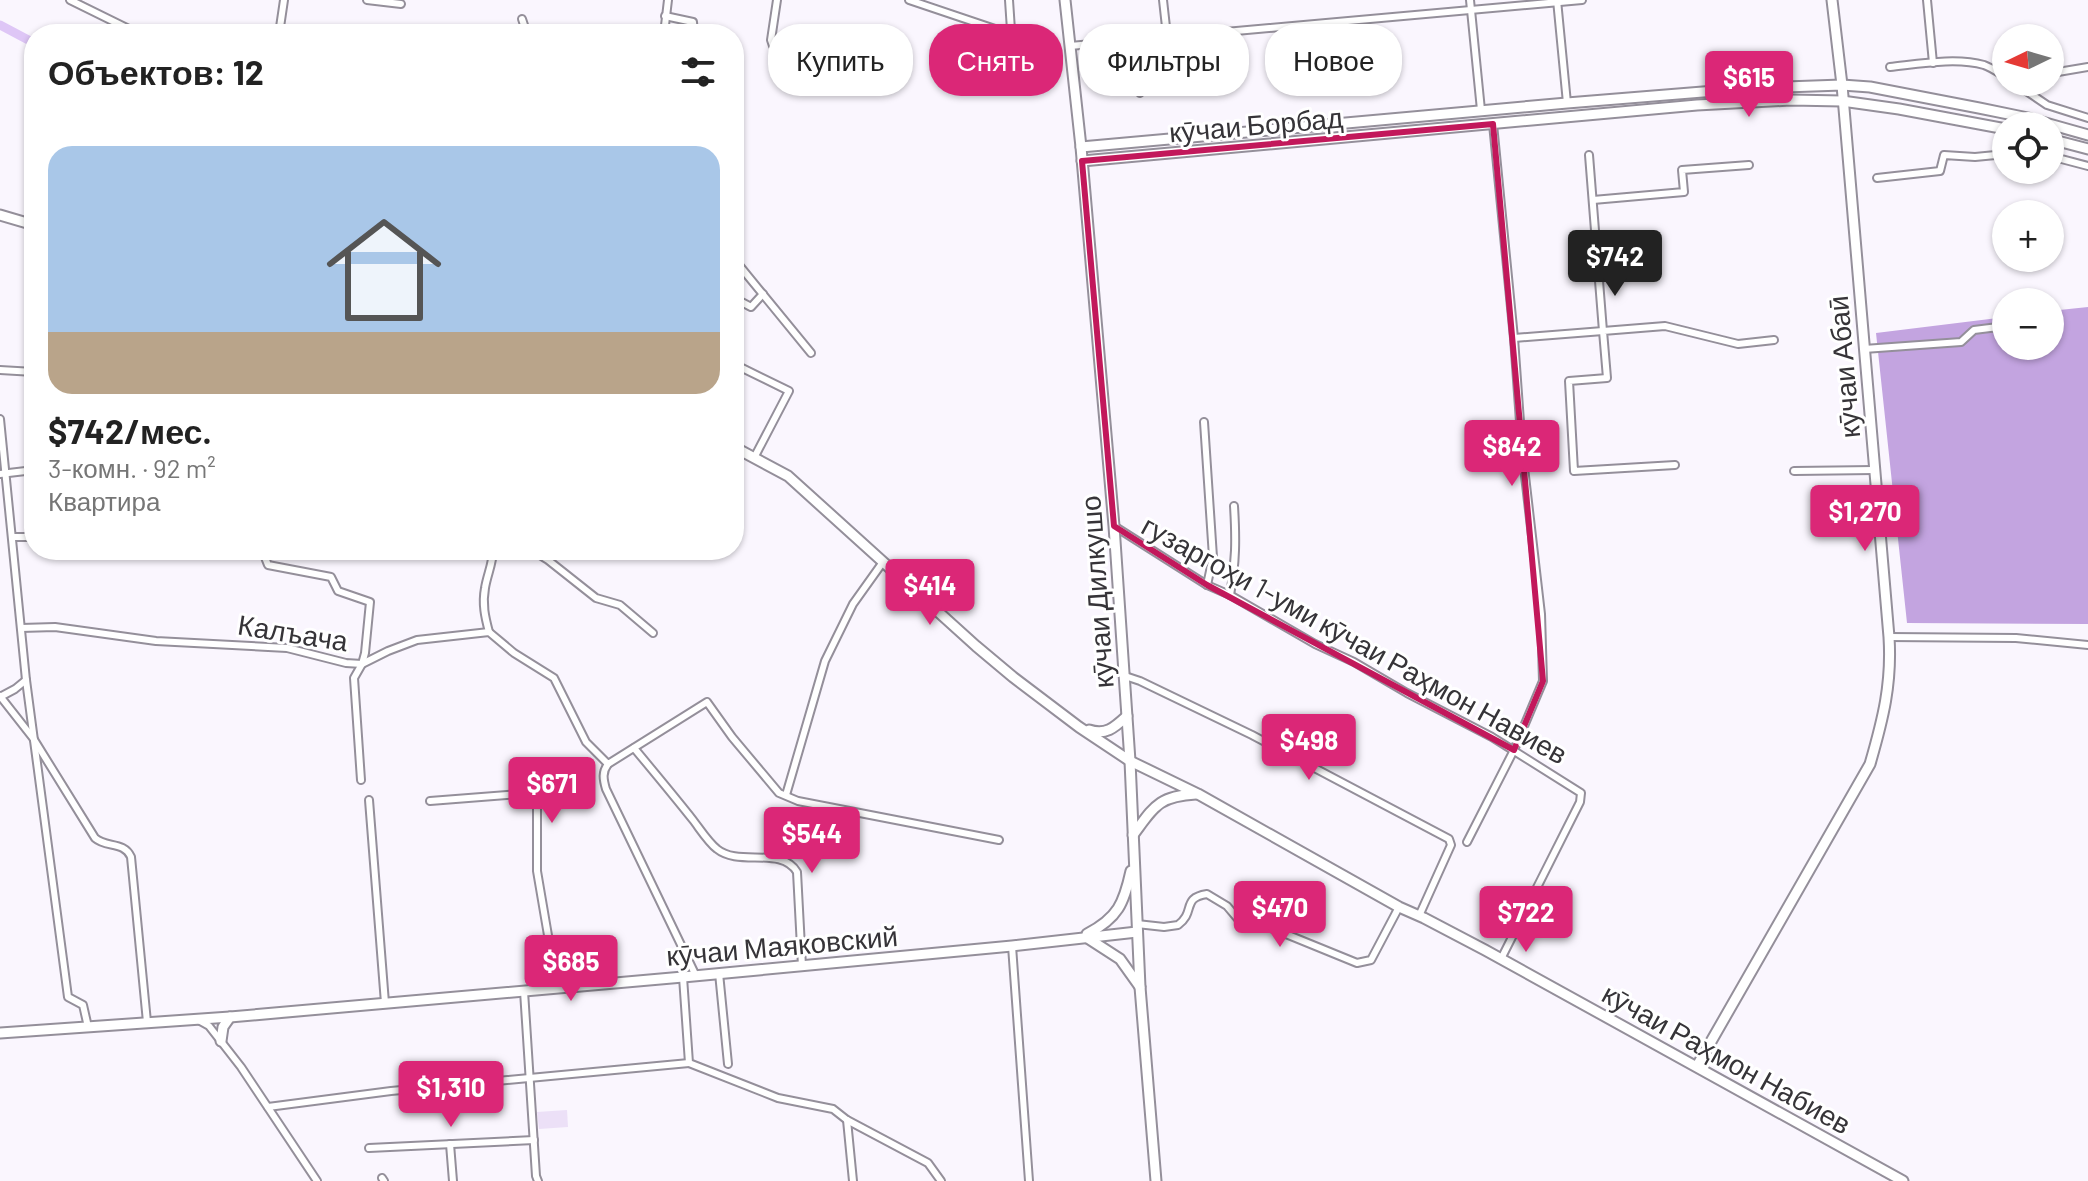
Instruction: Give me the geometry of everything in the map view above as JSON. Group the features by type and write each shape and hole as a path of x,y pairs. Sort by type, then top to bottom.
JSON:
{"main road":[{"name":"кӯчаи Дилкушо","path":"1065,0 1114,526 1130,761 1140,987 1156,1181"},
{"name":"кӯчаи Абаӣ","path":"1697,1066 1870,764 1885,711 1891,664 1842,85 1832,0"},
{"name":"кӯчаи Борбад","path":"1081,147 1481,110 1752,88 1842,85 1870,87 1979,108 2088,135"},
{"name":"кӯчаи Борбад","path":"1082,161 1697,105 1791,100 1842,101 1992,126"},
{"path":"2064,143 2088,149"},
{"path":"0,215 24,222"},
{"name":"кӯчаи Раҳмон Набиев","path":"744,452 788,476 1013,677 1130,761 1198,794 1903,1181"},
{"path":"1079,727 1097,733 1107,732 1127,716"},
{"path":"1133,835 1153,808 1165,799 1198,794"},
{"path":"1082,937 1099,928 1115,913 1125,897 1133,860"},
{"name":"кӯчаи Маяковский","path":"0,1033 230,1017 696,976 1012,946 1137,928"},
{"path":"1082,937 1120,959 1140,987"},
{"path":"221,1041 223,1027 230,1017"}],"street":[{"path":"70,0 119,24"},
{"path":"280,24 284,0"},
{"path":"367,0 401,4"},
{"path":"665,24 668,0"},
{"path":"773,24 777,0"},
{"path":"909,0 1007,33 1011,30 1009,0"},
{"path":"1163,0 1166,24"},
{"path":"1470,0 1481,110"},
{"path":"1249,29 1582,0"},
{"path":"1927,0 1933,63"},
{"path":"1557,1 1567,103"},
{"path":"665,16 693,24"},
{"path":"522,19 524,24"},
{"path":"1070,46 1079,45"},
{"path":"1890,67 1974,63 1992,68"},
{"path":"2064,71 2088,67"},
{"path":"2035,96 2047,105 2088,118"},
{"path":"1467,842 1514,750 1543,681 1541,614 1522,450 1493,124"},
{"path":"1589,155 1607,378 1569,381 1574,471 1675,465"},
{"path":"1877,178 1940,171 1944,155 1992,155"},
{"path":"2064,160 2088,166"},
{"path":"1593,200 1684,192 1682,170 1749,165"},
{"path":"744,271 811,353"},
{"path":"744,303 751,307 763,294"},
{"path":"1514,338 1665,326 1738,344 1774,340"},
{"path":"1864,349 1961,342 1974,330 1992,328"},
{"path":"744,369 789,391 754,458"},
{"path":"0,370 24,371"},
{"path":"0,419 3,474 26,680 68,997 83,1005 88,1027"},
{"path":"1204,422 1213,557 1207,585"},
{"path":"1794,471 1874,470"},
{"path":"3,474 24,471"},
{"path":"1230,595 1236,546 1234,506"},
{"name":"гузаргоҳи 1-уми кӯчаи Раҳмон Навиев","path":"1114,526 1207,585 1514,750 1581,793 1501,959"},
{"path":"12,537 24,537"},
{"path":"266,560 268,565 331,577 338,591 370,602 362,664 354,678 361,780"},
{"path":"491,560 483,612 489,632 514,653 554,678 586,742 608,764"},
{"path":"548,560 596,598 620,605 653,633"},
{"path":"786,795 825,661 853,604 883,562"},
{"name":"Калъача","path":"21,628 55,627 156,641 287,648 362,664 417,640 489,632"},
{"path":"1889,637 2016,638 2088,645"},
{"path":"1125,676 1252,735 1449,839 1451,845 1419,916"},
{"path":"26,680 0,696 33,738 95,838 101,843 123,847 131,857 147,1022"},
{"path":"696,976 603,779 608,764 707,702 779,793 798,801 999,840"},
{"path":"634,748 718,850 740,858 757,857 789,863 794,867 797,872 802,966"},
{"path":"430,801 534,793 537,807 537,871 557,988"},
{"path":"369,800 385,1003"},
{"path":"1137,928 1178,925 1189,914 1191,900 1207,894 1227,906 1238,919 1271,928 1357,963 1371,960 1399,907"},
{"path":"1012,946 1029,1181"},
{"path":"719,973 728,1064"},
{"path":"683,977 689,1063"},
{"path":"524,991 538,1181"},
{"path":"197,1019 209,1026 221,1041 317,1181"},
{"path":"268,1107 391,1091 689,1063 778,1098 833,1109 847,1120 928,1163 941,1181"},
{"path":"847,1120 853,1181"},
{"path":"369,1148 534,1140"},
{"path":"450,1144 453,1181"}],"highlighted area":[{"path":"1493,124 1543,681 1514,750 1207,585 1114,526 1082,161"}],"shaded area":[{"path":"2088,307 2088,624 1907,623 1876,333 1992,319 1992,360 2064,360 2064,310"},
{"path":"567,1110 568,1127 539,1129 537,1112"}],"waterway":[{"path":"0,25 24,38"}]}
